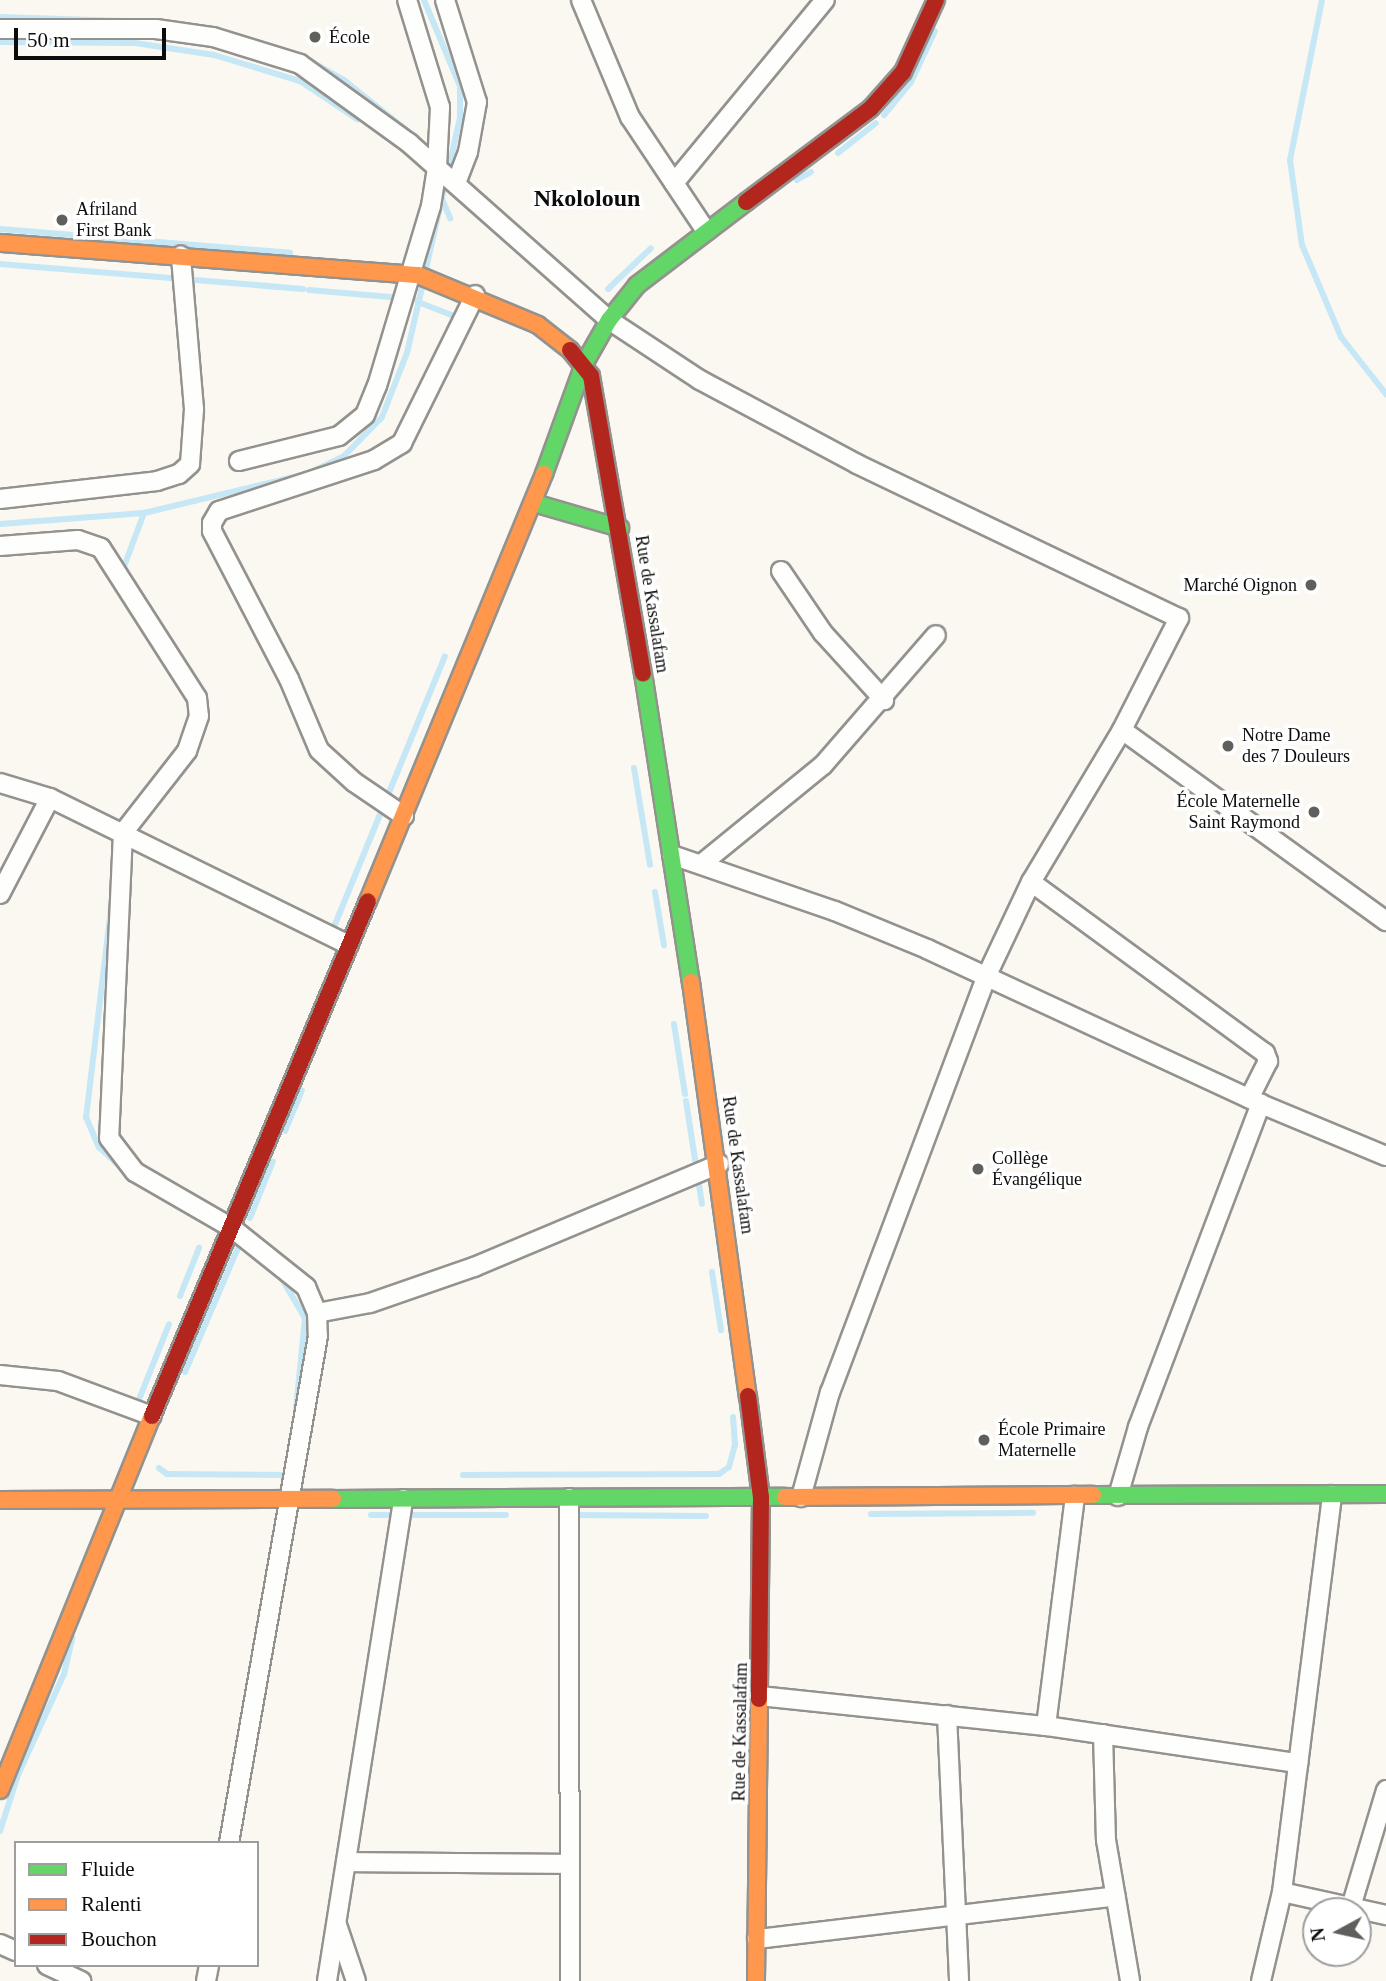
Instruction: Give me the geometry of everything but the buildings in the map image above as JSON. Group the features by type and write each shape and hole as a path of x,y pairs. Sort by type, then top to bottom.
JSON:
{"street":[{"path":"239,461 319,444 339,436 365,415 377,386 413,274 431,206 437,167 440,107 407,0"},
{"path":"445,0 477,102 459,186"},
{"path":"581,0 630,117 706,231"},
{"path":"674,183 825,0"},
{"path":"0,1790 152,1416 534,503 584,364 609,320 637,285 871,108 903,72 936,0"},
{"path":"0,29 156,29 259,49 300,64 332,83 437,167 609,320 758,413 1179,618 1122,730 1031,882 986,975 830,1392 801,1497"},
{"path":"0,243 413,274 441,281 538,325 584,364"},
{"path":"0,499 157,481 179,474 190,464 194,409 181,256"},
{"path":"404,816 354,782 320,750 269,637 212,531 212,523 219,511 374,460 402,443 475,295"},
{"name":"Rue de Kassalafam","path":"584,364 594,391 620,528 673,855 719,1164 761,1497 756,1981"},
{"path":"534,503 620,528"},
{"path":"0,546 78,540 101,548 197,698 198,723 187,751 123,833 109,1138 135,1172 232,1228 306,1287 317,1314 318,1336 229,1841"},
{"path":"781,571 823,633 884,700"},
{"path":"704,862 823,765 884,700 936,635"},
{"path":"1122,730 1386,921"},
{"path":"0,783 50,798 349,945"},
{"path":"0,894 50,798"},
{"path":"673,855 704,862 835,911 986,975 1255,1101 1386,1156"},
{"path":"1031,882 1265,1053 1268,1061 1138,1427 1118,1496"},
{"path":"317,1314 370,1303 463,1271 719,1164"},
{"path":"0,1374 58,1381 152,1416"},
{"path":"0,1500 1386,1494"},
{"path":"1261,1981 1282,1892 1332,1495"},
{"path":"1046,1726 1075,1496"},
{"path":"569,1498 570,1981"},
{"path":"327,1981 402,1499"},
{"path":"760,1696 1046,1726 1298,1763"},
{"path":"947,1716 959,1981"},
{"path":"1103,1734 1105,1826 1130,1981"},
{"path":"1354,1897 1386,1790"},
{"path":"346,1861 570,1864"},
{"path":"1282,1892 1305,1897"},
{"path":"757,1939 1115,1896"},
{"path":"336,1922 356,1981"},
{"path":"51,1967 82,1981"}],"waterway":[{"path":"424,0 460,86 460,118 425,273"},
{"path":"1322,0 1290,160 1302,245 1341,337 1386,394"},
{"path":"0,17 124,21"},
{"path":"884,115 911,82 935,31"},
{"path":"232,34 292,53"},
{"path":"0,42 135,43 214,55 300,81 357,119"},
{"path":"305,58 344,80 410,133"},
{"path":"838,153 876,123"},
{"path":"797,180 811,172"},
{"path":"442,199 450,218"},
{"path":"0,229 290,253"},
{"path":"608,289 651,248"},
{"path":"0,264 303,289"},
{"path":"0,524 144,513 307,474 344,456 382,417 407,353 423,283"},
{"path":"309,290 414,299"},
{"path":"418,302 459,318"},
{"path":"122,572 144,513"},
{"path":"331,934 445,656"},
{"path":"634,768 650,865"},
{"path":"655,892 664,945"},
{"path":"112,900 86,1117 99,1147 125,1171"},
{"path":"674,1024 685,1094"},
{"path":"285,1131 302,1090"},
{"path":"686,1101 702,1204"},
{"path":"250,1218 273,1161"},
{"path":"135,1181 162,1197"},
{"path":"185,1372 240,1243"},
{"path":"180,1296 199,1248"},
{"path":"712,1272 721,1330"},
{"path":"279,1274 305,1318 296,1409"},
{"path":"136,1407 169,1324"},
{"path":"463,1475 719,1474 729,1467 735,1445 733,1417"},
{"path":"159,1468 167,1474 292,1475"},
{"path":"871,1514 1033,1513"},
{"path":"371,1515 397,1515"},
{"path":"408,1515 506,1515"},
{"path":"571,1515 706,1516"},
{"path":"0,1831 18,1775 64,1674 72,1638"}],"traffic: fast":[{"path":"544,474 584,364 609,320 637,285 746,202"},
{"path":"534,503 620,528"},
{"path":"643,673 691,982"},
{"path":"1093,1495 1386,1494"},
{"path":"333,1499 785,1497"}],"traffic: slow":[{"path":"0,243 418,275 538,325 570,350"},
{"path":"368,901 544,474"},
{"path":"691,982 748,1396"},
{"path":"0,1790 152,1416"},
{"path":"785,1497 1093,1495"},
{"path":"0,1500 333,1499"},
{"path":"756,1981 759,1699"}],"traffic: jam":[{"path":"746,202 871,108 903,72 936,0"},
{"path":"570,350 591,376 643,673"},
{"path":"152,1416 368,901"},
{"path":"748,1396 761,1497 759,1699"}],"place":[{"name":"École","path":"315,37"},
{"name":"Afriland First Bank","path":"62,220"},
{"name":"Marché Oignon","path":"1311,585"},
{"name":"Notre Dame des 7 Douleurs","path":"1228,746"},
{"name":"École Maternelle Saint Raymond","path":"1314,812"},
{"name":"Collège Évangélique","path":"978,1169"},
{"name":"École Primaire Maternelle","path":"984,1440"}],"district":[{"name":"Nkololoun","path":"587,199"}]}
